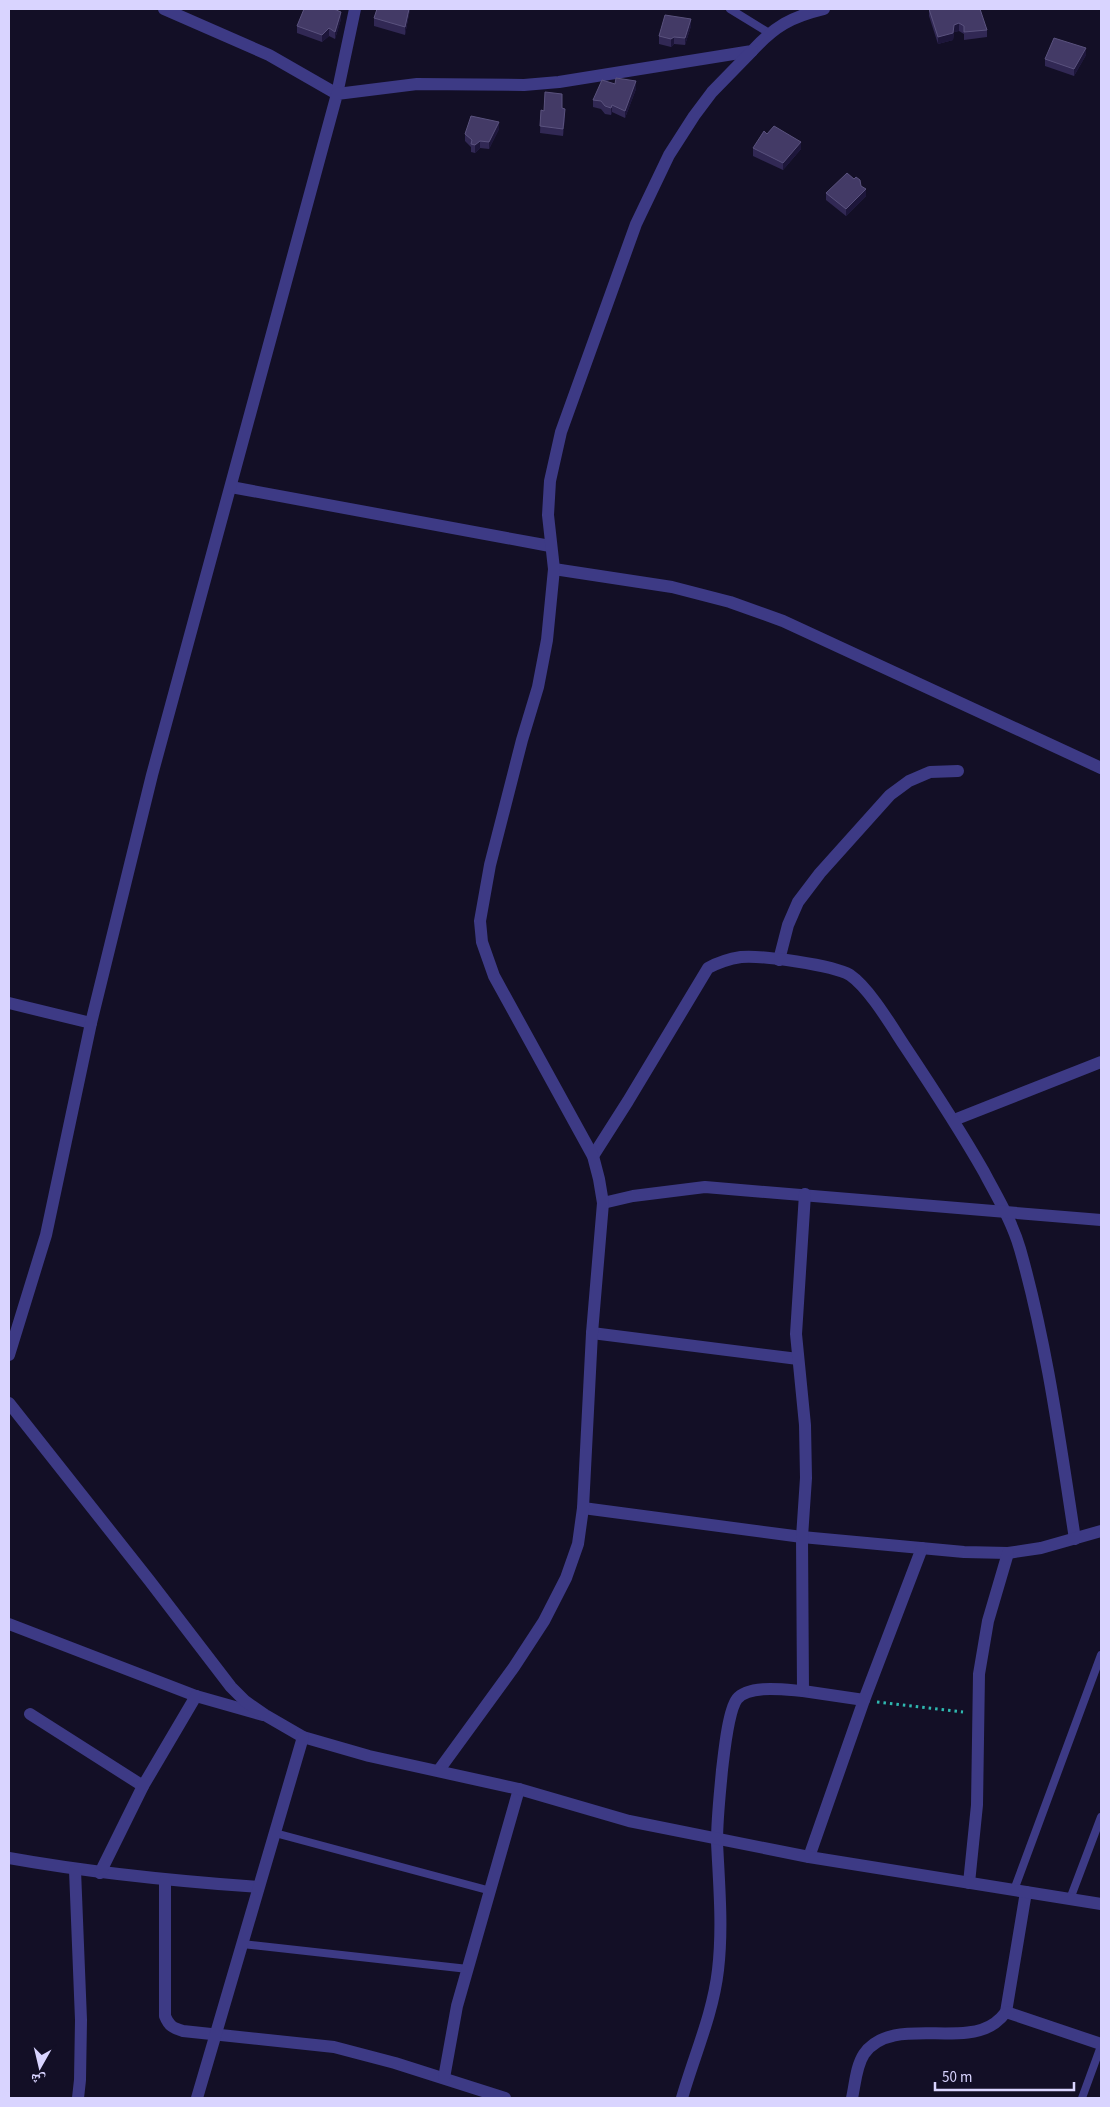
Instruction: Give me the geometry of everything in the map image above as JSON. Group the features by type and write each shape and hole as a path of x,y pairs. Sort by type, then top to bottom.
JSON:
{"street":[{"path":"164,9 269,55 337,94 417,84 524,85 559,82 752,52"},
{"path":"9,1355 46,1235 91,1023 152,775 337,94 355,9"},
{"path":"439,1770 514,1667 544,1621 566,1578 578,1544 582,1508 602,1203 599,1179 593,1156 494,976 482,942 480,921 490,865 522,740 538,687 547,640 554,569 548,515 550,481 561,432 636,224 669,155 712,92 769,33 800,15 824,9"},
{"path":"231,487 550,546"},
{"path":"554,569 672,587 730,602 774,618 1101,768"},
{"path":"779,960 788,924 798,902 820,873 890,795 908,781 930,772 958,771"},
{"path":"593,1156 628,1102 708,968 722,961 743,957 779,960 838,969 851,976 862,986 884,1016 954,1120 1006,1212 1019,1247 1053,1394 1075,1540"},
{"path":"9,1003 91,1023"},
{"path":"954,1120 1101,1062"},
{"path":"602,1203 633,1196 705,1187 1101,1220"},
{"path":"803,1691 802,1537 806,1478 805,1425 796,1334 796,1303 805,1194"},
{"path":"592,1333 798,1359"},
{"path":"9,1403 149,1580 217,1672 245,1700 265,1715 303,1737 370,1756 519,1789 629,1821 717,1840 809,1857 1101,1904"},
{"path":"582,1508 802,1537 922,1548 1008,1553 1041,1548 1101,1532"},
{"path":"809,1857 864,1700 922,1548"},
{"path":"969,1883 977,1805 979,1674 982,1648 1008,1553"},
{"path":"9,1624 196,1696 265,1715"},
{"path":"682,2098 712,2002 718,1972 721,1936 717,1840 725,1745 737,1699 745,1694 770,1688 864,1700"},
{"path":"100,1873 143,1786 196,1696"},
{"path":"30,1714 143,1786"},
{"path":"197,2098 303,1737"},
{"path":"444,2078 457,2006 519,1789"},
{"path":"9,1858 75,1870 165,1881 258,1887"},
{"path":"75,1870 81,2020 78,2098"},
{"path":"165,1881 165,2016 173,2028 183,2031 334,2047 444,2078 505,2098"},
{"path":"852,2098 864,2054 874,2044 900,2034 960,2033 979,2030 994,2024 1006,2012 1020,1891"},
{"path":"1006,2012 1101,2045"}],"lane":[{"path":"730,9 769,33"},
{"path":"1020,1891 1101,1655"},
{"path":"1070,1899 1101,1817"},
{"path":"275,1833 491,1891"},
{"path":"242,1944 468,1969"},
{"path":"1082,2098 1101,2045"}],"path":[{"path":"864,1700 978,1713"}],"building":[{"path":"304,9 334,9 341,12 335,32 329,28 322,35 297,26"},
{"path":"377,9 409,9 405,27 374,18"},
{"path":"929,9 980,9 987,30 964,32 964,26 959,23 954,25 953,33 938,37"},
{"path":"665,15 691,19 685,38 674,37 671,39 659,36"},
{"path":"1054,38 1086,48 1074,69 1045,59"},
{"path":"616,78 636,81 625,111 612,105 611,108 605,106 601,101 593,100 602,80 615,84"},
{"path":"545,92 562,94 562,108 565,109 563,129 540,126 541,110 544,111"},
{"path":"471,116 499,122 489,142 480,141 475,145 471,144 472,140 465,134"},
{"path":"774,126 801,142 783,163 753,148 764,131 767,134"},
{"path":"847,173 854,179 856,177 860,180 861,186 866,189 846,209 826,193"}]}
